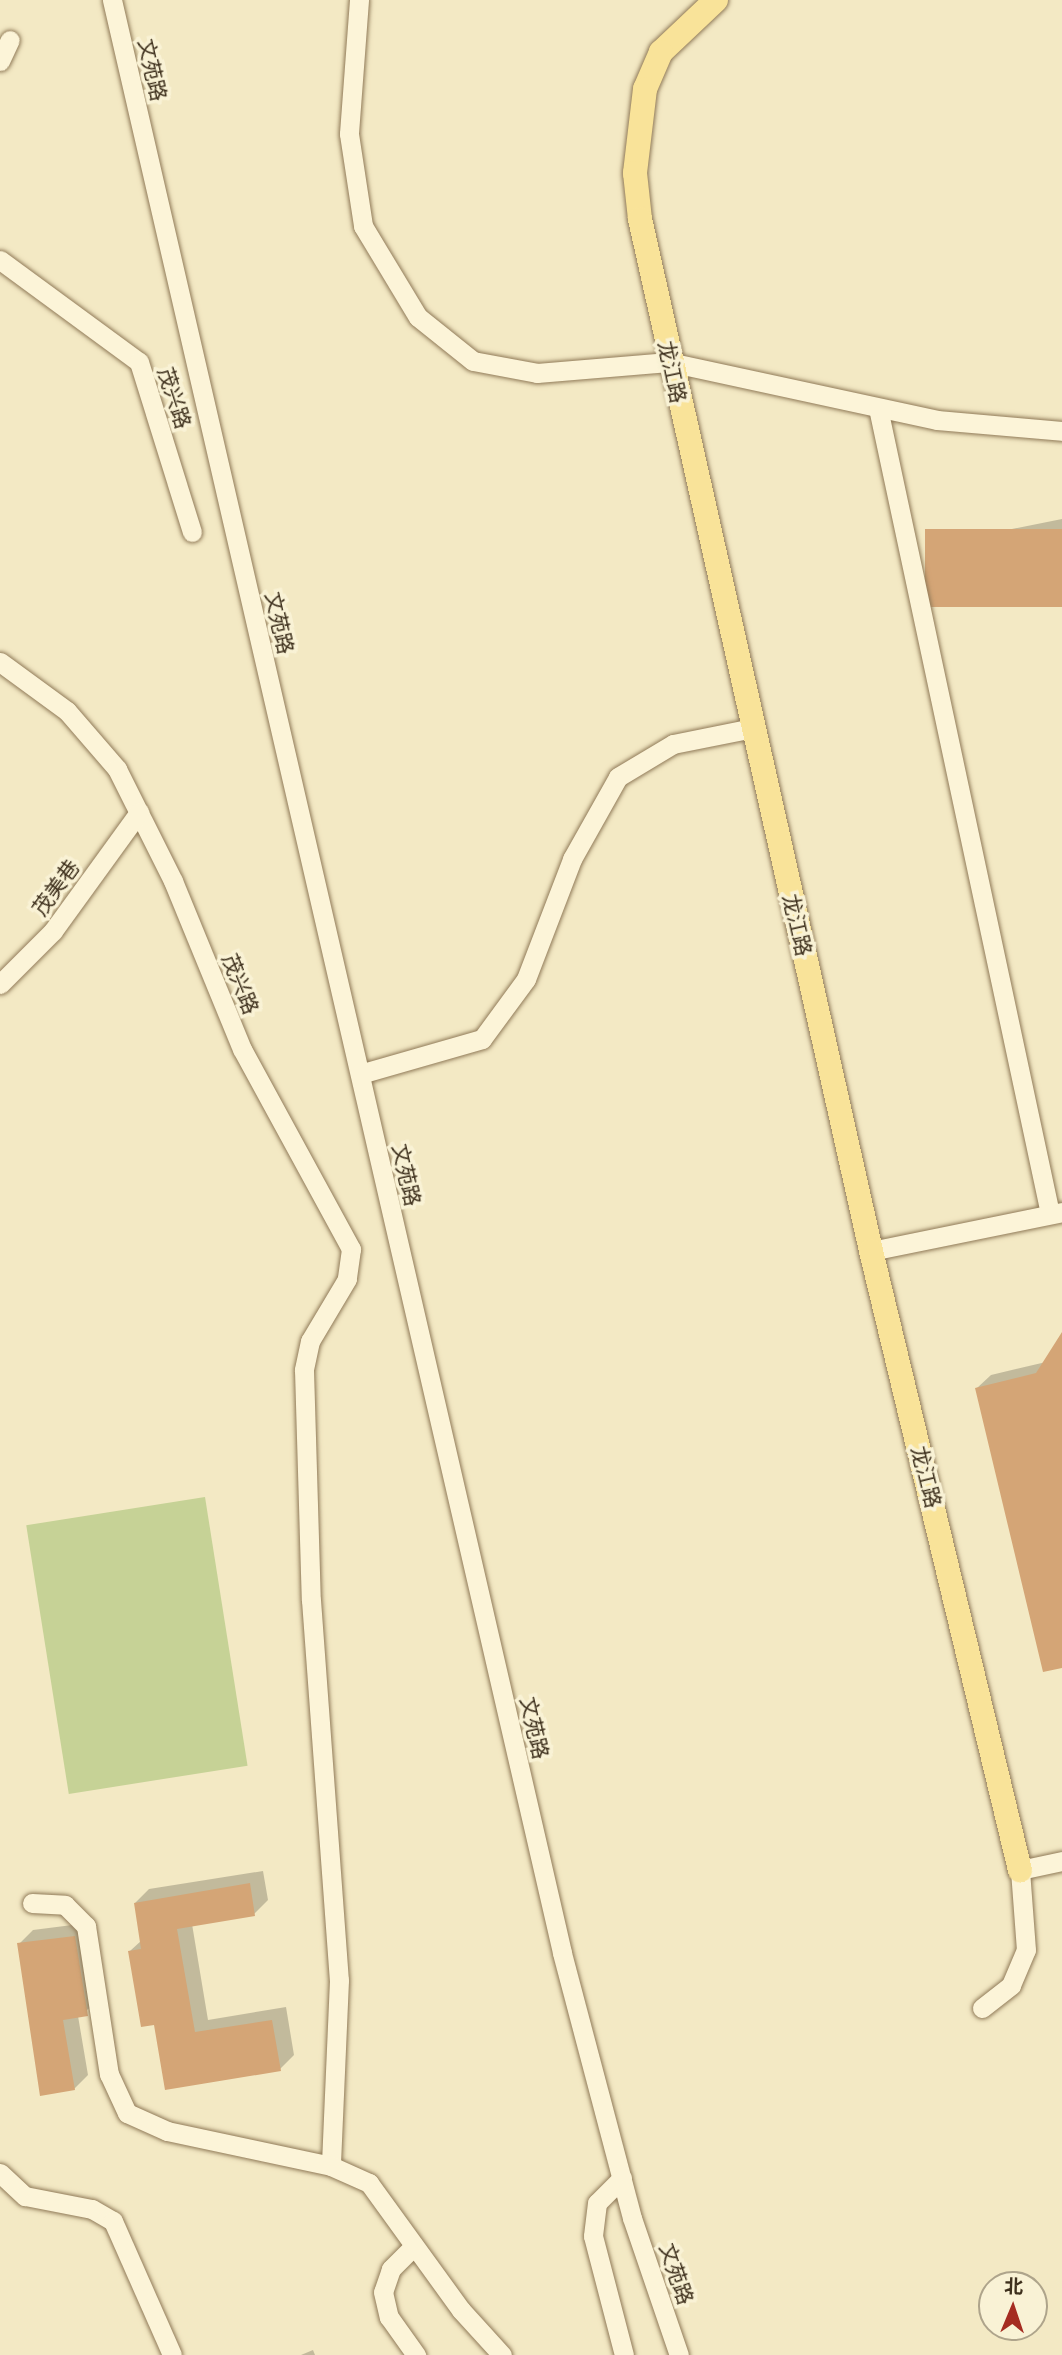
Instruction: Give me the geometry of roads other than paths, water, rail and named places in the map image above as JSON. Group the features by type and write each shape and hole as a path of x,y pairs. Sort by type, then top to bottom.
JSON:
{"main road":[{"name":"龙江路","path":"716,0 661,52 637,128 640,219 669,362 872,1251 1020,1870"}],"street":[{"name":"文苑路","path":"112,0 562,1953 622,2178 679,2355"},
{"path":"359,0 349,134 363,226 418,317 473,361 537,373 669,362 878,408 995,429 1062,431"},
{"path":"0,61 10,40"},
{"name":"茂兴路","path":"0,260 139,362 192,532"},
{"path":"872,1251 1056,1213 878,408"},
{"name":"茂兴路","path":"0,663 89,733 139,812 242,1049 349,1241 347,1279 306,1353 311,1601 338,1968 331,2166"},
{"path":"360,1074 482,1039 526,979 572,859 618,777 673,744 753,728"},
{"name":"茂美巷","path":"0,984 53,931 139,812"},
{"path":"982,2008 1011,1985 1026,1950 1020,1870 1062,1861"},
{"path":"32,1903 65,1905 86,1926 109,2074 127,2113 167,2131 331,2166 382,2195 414,2246 502,2355"},
{"path":"0,2172 25,2196 92,2209 113,2221 172,2355"},
{"path":"622,2178 597,2203 593,2236 624,2355"},
{"path":"414,2246 391,2269 383,2292 389,2317 416,2355"}]}
